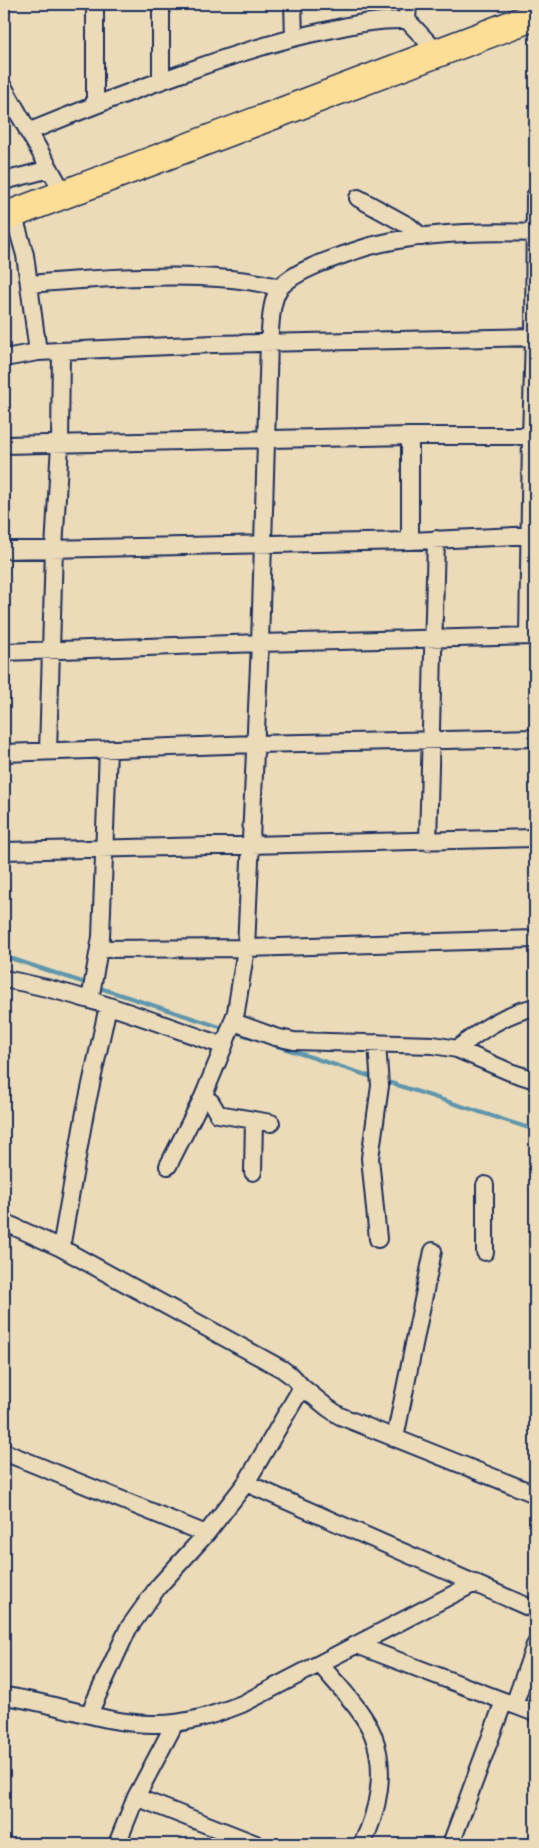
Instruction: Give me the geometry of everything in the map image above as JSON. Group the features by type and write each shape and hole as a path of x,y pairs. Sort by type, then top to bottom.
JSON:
{"highway":[{"path":"8,215 535,16"}],"street":[{"path":"95,4 95,104"},
{"path":"160,4 160,81"},
{"path":"293,4 294,37"},
{"path":"28,132 95,104 239,52 294,37 408,12 438,53"},
{"path":"4,88 64,194"},
{"path":"4,181 50,169"},
{"path":"4,652 532,636 535,196"},
{"path":"358,198 409,226 422,237"},
{"path":"8,215 25,255 38,352"},
{"path":"168,1166 203,1097 234,1022 246,948 260,643 269,342 275,299 280,288 306,269 346,253 383,243 422,237 489,232 535,233"},
{"path":"30,284 175,276 250,281 280,288"},
{"path":"4,358 38,352 269,342 535,337"},
{"path":"48,751 54,549 60,444 61,351"},
{"path":"4,445 410,436 533,437"},
{"path":"410,436 410,541"},
{"path":"4,550 410,541 532,535"},
{"path":"428,842 436,540"},
{"path":"4,753 255,744 535,738"},
{"path":"90,1000 100,949 108,749"},
{"path":"4,851 535,838"},
{"path":"100,949 246,948 535,939"},
{"path":"4,979 32,984 90,1000 224,1046"},
{"path":"62,1248 85,1112 108,1006"},
{"path":"456,1049 499,1019 535,1007"},
{"path":"234,1022 294,1042 413,1043 456,1049 510,1072 535,1080"},
{"path":"377,1043 380,1086 370,1158 378,1239"},
{"path":"203,1097 211,1102 218,1114 262,1121 253,1172"},
{"path":"485,1185 485,1252"},
{"path":"4,1222 62,1248 282,1369 340,1416 535,1494"},
{"path":"394,1438 433,1251"},
{"path":"89,1714 133,1622 158,1587 206,1534 246,1483 302,1387"},
{"path":"5,1457 206,1534"},
{"path":"246,1483 535,1610"},
{"path":"4,1696 26,1699 124,1722 153,1724 175,1723 196,1719 227,1710 475,1583"},
{"path":"357,1644 535,1713"},
{"path":"451,1844 535,1645"},
{"path":"320,1664 359,1712 373,1734 379,1753 379,1793 368,1842"},
{"path":"117,1844 136,1797 175,1723"},
{"path":"136,1797 256,1844"}],"waterway":[{"path":"4,956 82,982"},
{"path":"103,989 220,1027"},
{"path":"241,1034 263,1041"},
{"path":"274,1045 369,1076"},
{"path":"391,1083 535,1130"}]}
